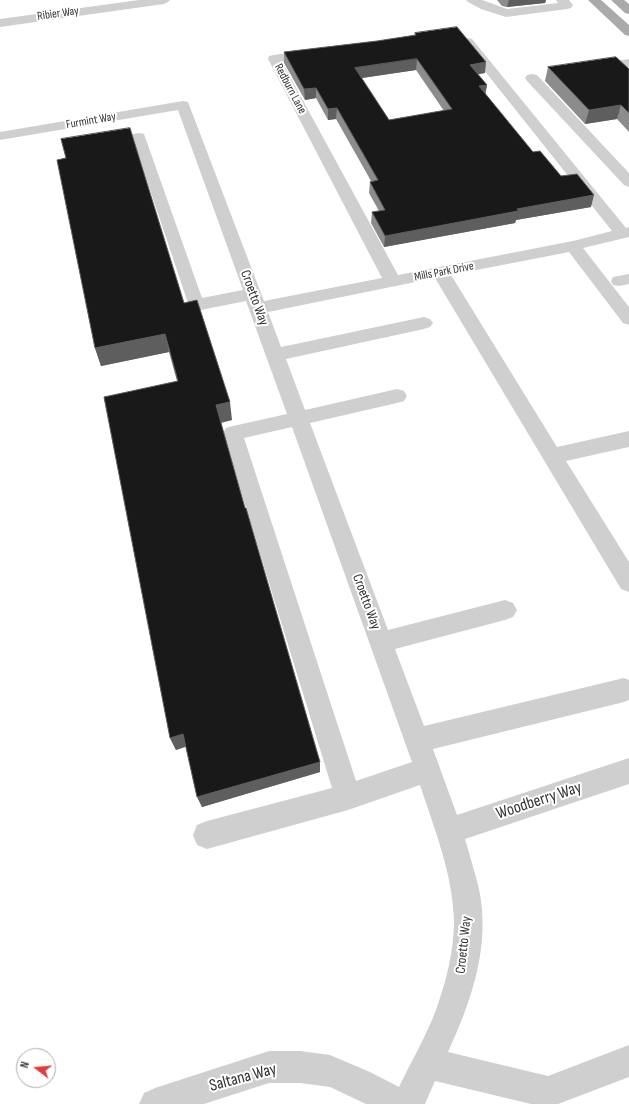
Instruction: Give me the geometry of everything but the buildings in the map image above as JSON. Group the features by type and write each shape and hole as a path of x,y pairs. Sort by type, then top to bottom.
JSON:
{"main road":[{"path":"594,0 629,32"},
{"path":"617,0 629,10"}],"street":[{"name":"Ribier Way","path":"0,23 164,0"},
{"path":"472,0 506,13 567,5 562,0"},
{"path":"460,32 626,233"},
{"name":"Redburn Lane","path":"328,51 274,59 393,282"},
{"path":"583,70 628,64"},
{"path":"546,76 532,78 629,182"},
{"name":"Furmint Way","path":"0,136 65,133 183,105"},
{"name":"Croetto Way","path":"183,105 428,769 449,831 465,890 468,921 466,952 460,984 451,1009 408,1104"},
{"name":"Mills Park Drive","path":"85,145 139,138 196,305 255,301 393,282 573,246 626,233"},
{"path":"573,246 629,319"},
{"path":"440,272 629,582"},
{"path":"275,355 424,323"},
{"path":"348,796 233,433 397,396"},
{"path":"552,456 629,438"},
{"path":"381,642 505,610"},
{"path":"417,740 624,690"},
{"path":"207,835 348,796 428,769"},
{"name":"Woodberry Way","path":"449,831 629,771"},
{"path":"427,1063 548,1092 629,1061"},
{"name":"Saltana Way","path":"155,1104 269,1067 300,1067 330,1071 359,1083 398,1104"}]}
